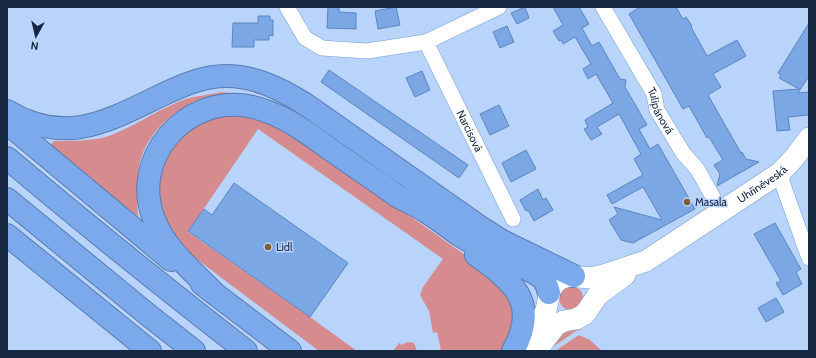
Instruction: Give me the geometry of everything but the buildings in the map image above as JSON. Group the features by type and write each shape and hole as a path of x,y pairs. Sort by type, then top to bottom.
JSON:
{"highway":[{"path":"7,111 18,118 47,127 63,129 84,127 104,122 177,88 204,79 225,76 260,81 293,97 502,241 577,277"},
{"path":"214,293 166,242 154,219 149,199 150,174 159,149 176,128 190,117 208,110 229,106 248,106 280,117 302,130 397,196 425,211 470,242 518,264 539,276 546,283 549,296"},
{"path":"7,123 156,248 290,351"},
{"path":"7,158 166,289 246,351"},
{"path":"397,196 420,217 500,272 514,287 523,306 524,321 521,335 513,351"},
{"path":"7,200 194,351"},
{"path":"7,235 150,351"}],"street":[{"path":"287,7 305,38 322,48 367,51 426,42 498,7"},
{"name":"Tulipánová","path":"603,7 654,94 657,110 683,153 698,170 722,212"},
{"name":"Narcisová","path":"426,42 513,219"},
{"name":"Uhříněveská","path":"644,262 781,172 809,138"},
{"path":"781,172 782,182 809,258"},
{"path":"525,351 546,310 551,288 558,280 568,276 590,278 644,262"},
{"path":"537,351 556,325 570,319 581,317 589,310 594,298 603,290 644,262"},
{"path":"577,277 585,281 589,286 592,292 592,305"},
{"path":"549,296 550,305 557,314 570,319"}],"shaded area":[{"path":"222,92 243,94 214,97 198,101 187,106 166,121 150,139 140,162 138,175 138,217 49,146 54,141 89,140 109,136 183,100"},
{"path":"217,114 259,116 311,146 485,269 516,307 506,351 441,351 437,332 433,333 429,311 420,295 423,287 443,259 258,129 188,232 357,351 319,351 186,251 164,217 156,183 175,138"},
{"path":"571,286 579,290 583,298 579,306 571,310 563,306 559,298 563,290"},
{"path":"575,327 582,329 576,331 547,351 554,335"},
{"path":"579,335 590,340 602,351 555,351"},
{"path":"409,342 414,343 417,351 393,351 399,343 402,345"}],"place":[{"name":"Masala","path":"687,202"},
{"name":"Lidl","path":"268,247"}]}
